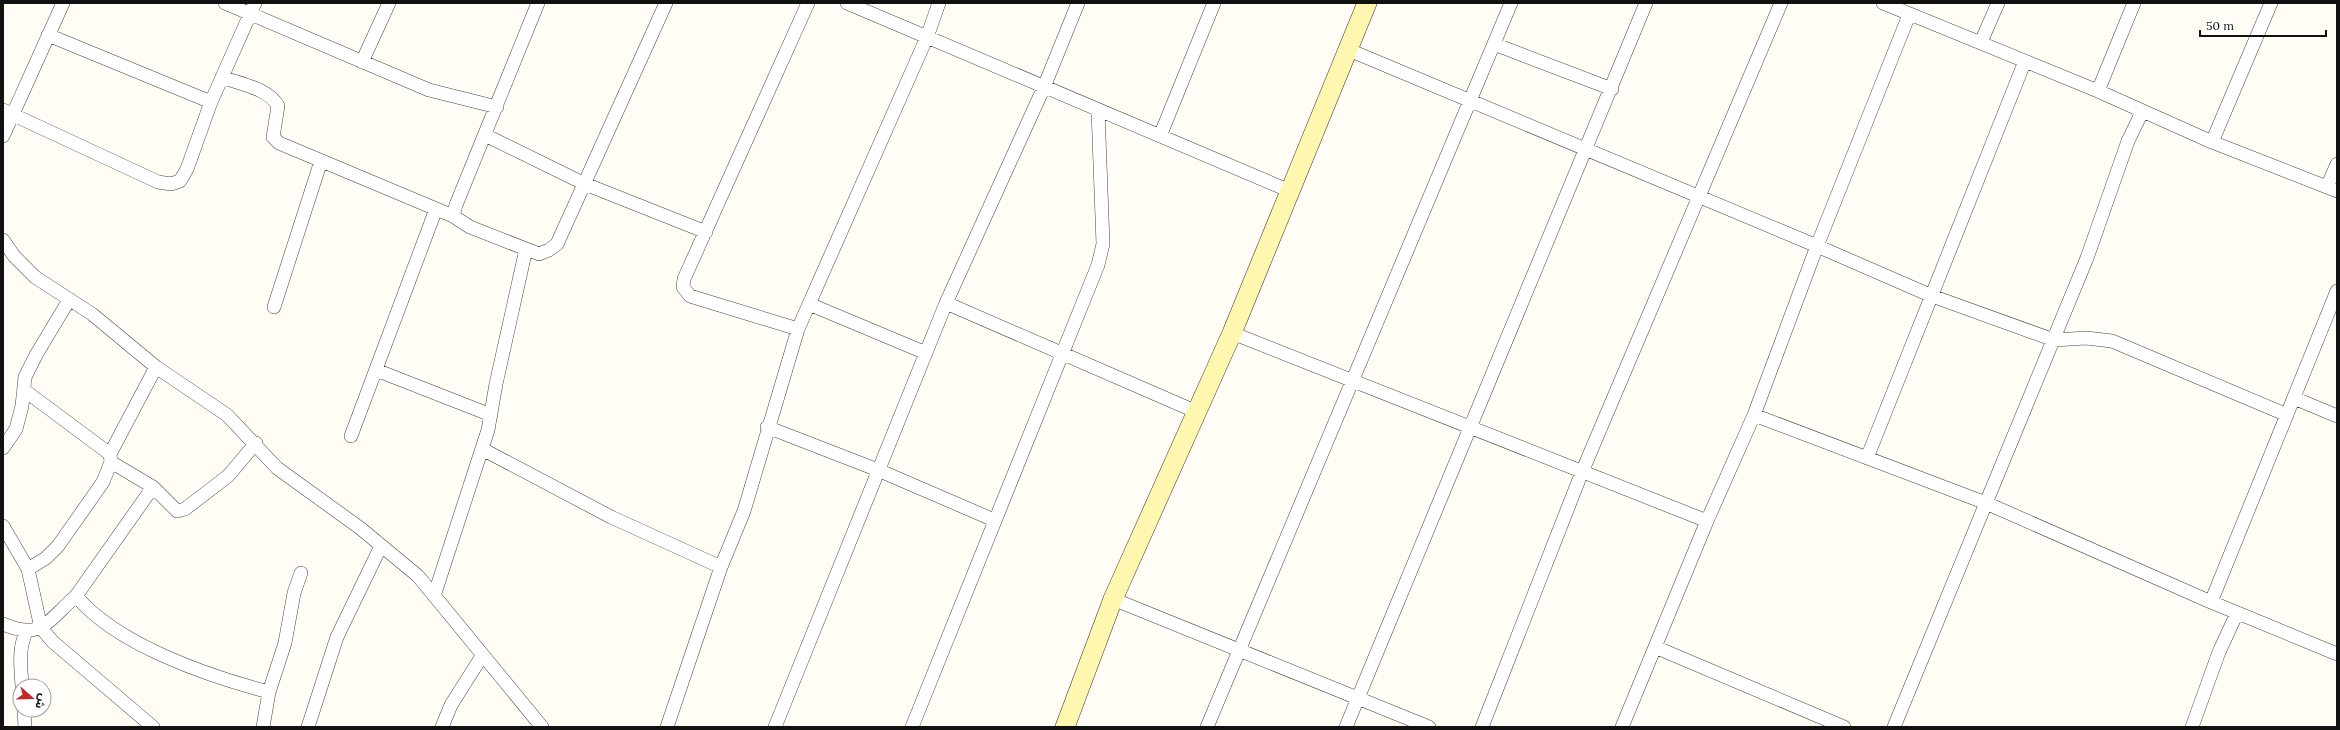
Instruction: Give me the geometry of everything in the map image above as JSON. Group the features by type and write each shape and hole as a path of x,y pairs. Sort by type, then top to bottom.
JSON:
{"street":[{"path":"3,136 8,113 48,35 62,3"},
{"path":"225,3 252,8 362,62 428,90 497,107"},
{"path":"362,62 389,3"},
{"path":"453,216 456,205 486,135 538,3"},
{"path":"222,77 264,92 274,99 278,106 273,137 279,143 453,216 470,227 539,254 549,250 557,244 666,3"},
{"path":"798,329 690,296 685,292 683,287 684,279 808,3"},
{"path":"846,3 1290,191"},
{"path":"667,727 721,567 744,511 767,427 798,329 927,37 939,3"},
{"path":"775,727 946,303 1044,87 1078,3"},
{"path":"1160,136 1214,3"},
{"path":"1064,727 1113,599 1232,333 1367,3"},
{"path":"1207,727 1354,381 1511,3"},
{"path":"1346,727 1587,150 1646,3"},
{"path":"1482,727 1582,472 1700,197 1781,3"},
{"path":"1883,3 1909,15 1981,42 2098,91 2142,112 2212,142 2332,189 2337,164"},
{"path":"1981,42 1998,3"},
{"path":"2098,91 2134,3"},
{"path":"2212,142 2271,3"},
{"path":"8,113 158,182 171,184 180,181 187,169 211,102 252,8"},
{"path":"1622,727 1707,521 1754,415 1817,246 1909,15"},
{"path":"48,35 211,102"},
{"path":"1494,44 1612,89"},
{"path":"1348,50 1817,246 1932,296 2054,340 2086,338 2112,341 2287,415"},
{"path":"1867,458 2025,61"},
{"path":"912,727 994,520 1098,266 1103,244 1098,110"},
{"path":"1894,727 2054,340 2087,258 2128,141 2142,112"},
{"path":"486,135 585,184 706,232"},
{"path":"274,307 321,161"},
{"path":"351,436 436,209"},
{"path":"3,240 14,256 35,277 92,314 156,367 228,415 256,443 277,468 381,546 418,576 482,656 542,727"},
{"path":"434,596 482,449 491,415 526,249"},
{"path":"2211,602 2337,291"},
{"path":"3,448 16,429 25,378 36,355 69,300"},
{"path":"946,303 1062,352 1197,412"},
{"path":"809,304 926,353"},
{"path":"1232,333 1707,521"},
{"path":"28,569 46,558 58,546 103,482 111,458 156,367"},
{"path":"376,370 491,415"},
{"path":"24,390 111,458 153,487 178,511 186,509 228,476 256,443"},
{"path":"2294,398 2337,416"},
{"path":"1754,415 1986,503 2237,613 2336,651"},
{"path":"767,427 878,470 994,520"},
{"path":"482,449 611,517 721,567"},
{"path":"3,624 26,632 41,628 76,596 153,487"},
{"path":"3,526 28,569 41,628 59,647 153,727"},
{"path":"308,727 337,638 381,546"},
{"path":"263,727 268,692 285,643 294,593 301,573"},
{"path":"76,596 96,616 134,641 225,681 268,692"},
{"path":"1113,599 1238,651 1429,727"},
{"path":"2192,727 2219,652 2237,613"},
{"path":"21,678 20,658 22,642 26,632"},
{"path":"1655,647 1844,727"},
{"path":"442,727 451,705 482,656"}]}
